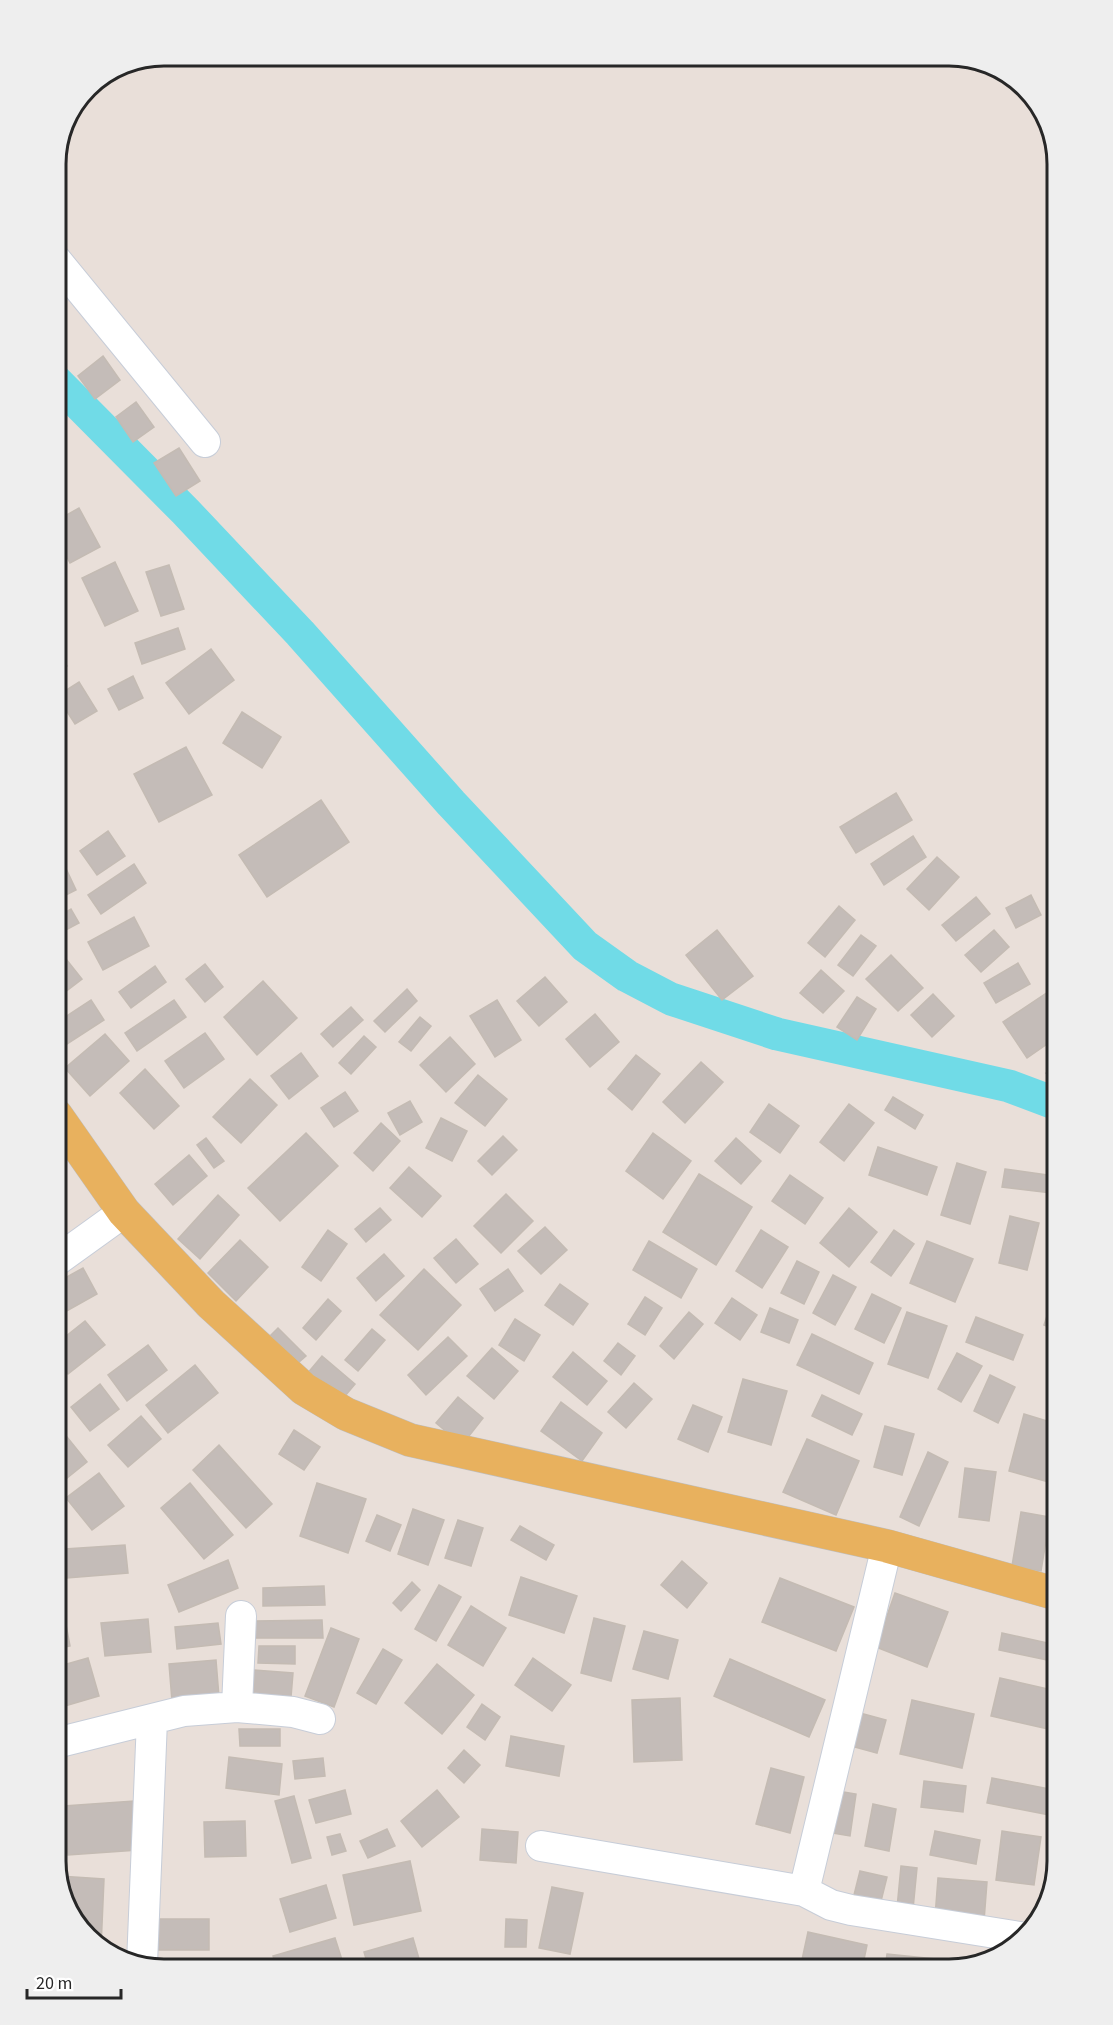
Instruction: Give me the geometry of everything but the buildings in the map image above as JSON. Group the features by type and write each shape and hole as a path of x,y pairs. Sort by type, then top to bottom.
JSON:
{"main road":[{"path":"66,1129 124,1212 211,1304 304,1389 346,1414 410,1440 887,1546 1047,1591"}],"street":[{"path":"66,272 205,442"},
{"path":"66,1254 124,1212"},
{"path":"804,1891 887,1546"},
{"path":"237,1707 241,1616"},
{"path":"66,1741 184,1712 237,1707 293,1712 320,1719"},
{"path":"142,1956 152,1720"},
{"path":"541,1846 804,1891 831,1905 851,1911 1013,1936"}],"waterway":[{"path":"66,391 185,511 300,633 451,803 585,946 627,976 671,999 777,1034 1009,1086 1047,1100"}]}
